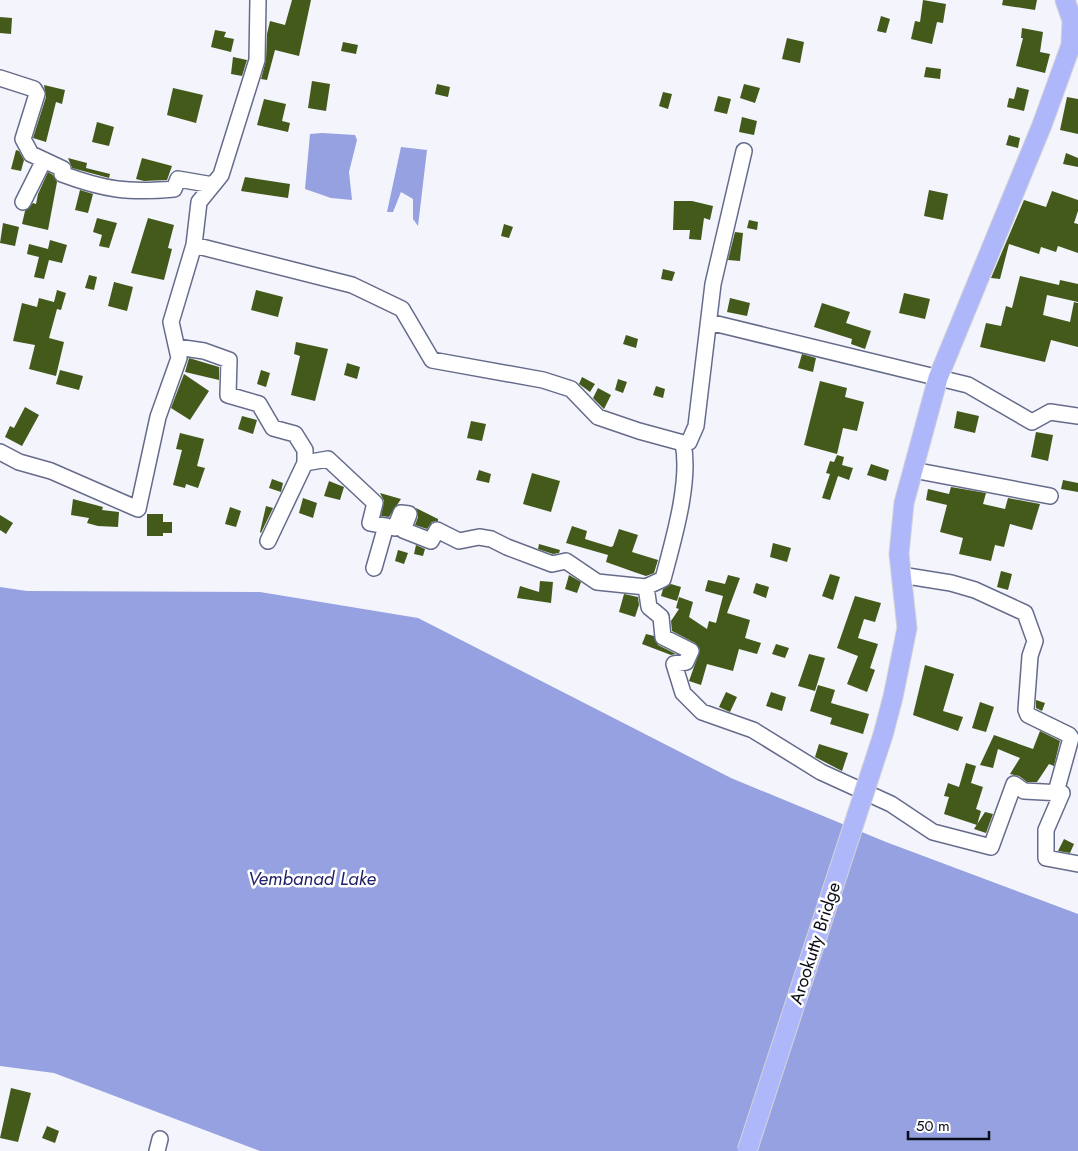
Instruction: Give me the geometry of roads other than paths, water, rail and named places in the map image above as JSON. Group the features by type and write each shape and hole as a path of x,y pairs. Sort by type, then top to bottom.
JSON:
{"main road":[{"name":"Arookutty Bridge","path":"747,1151 883,735 893,697 907,628 899,554 904,503 938,378 1042,125 1070,45 1072,20 1065,0"}],"street":[{"path":"0,452 19,462 51,471 138,509 158,417 179,358 171,322 194,245 200,202 221,175 257,60 258,0"},
{"path":"0,78 34,89 37,94 23,139 31,154 63,169 62,174 96,187 138,192 174,189 178,179 213,185"},
{"path":"194,245 352,285 402,310 432,360 542,380 571,389 598,417 631,429 683,443 689,442 696,426 713,284 744,151"},
{"path":"23,202 44,160"},
{"path":"709,322 968,385 1032,422 1050,412 1078,416"},
{"path":"177,347 204,351 229,360 228,395 259,404 272,428 295,434 304,450 304,464 268,541"},
{"path":"304,464 328,459 375,503 370,523 395,528 400,513 409,514 403,530 430,541 437,530 459,541 479,537 491,539 552,564 566,561 597,582 646,587 663,579 675,534 686,460 683,443"},
{"path":"913,470 1050,496"},
{"path":"374,568 386,526"},
{"path":"901,575 952,582 976,590 1025,613 1035,641 1030,656 1026,710 1028,715 1069,735 1071,738 1056,792"},
{"path":"646,587 649,607 661,617 663,637 691,650 686,662 674,664 683,693 702,712 753,730 821,772 891,804 933,832 991,847 1014,784 1024,791 1062,793 1046,830 1046,858 1078,864"}],"water":[{"path":"310,134 355,135 357,140 349,172 352,200 331,198 305,189"},
{"path":"401,147 427,150 418,226 413,219 413,199 401,192 393,212 387,212"},
{"name":"Vembanad Lake","path":"0,587 27,591 260,592 418,618 731,778 886,842 1078,914 1078,1151 260,1151 54,1073 0,1066"}]}
